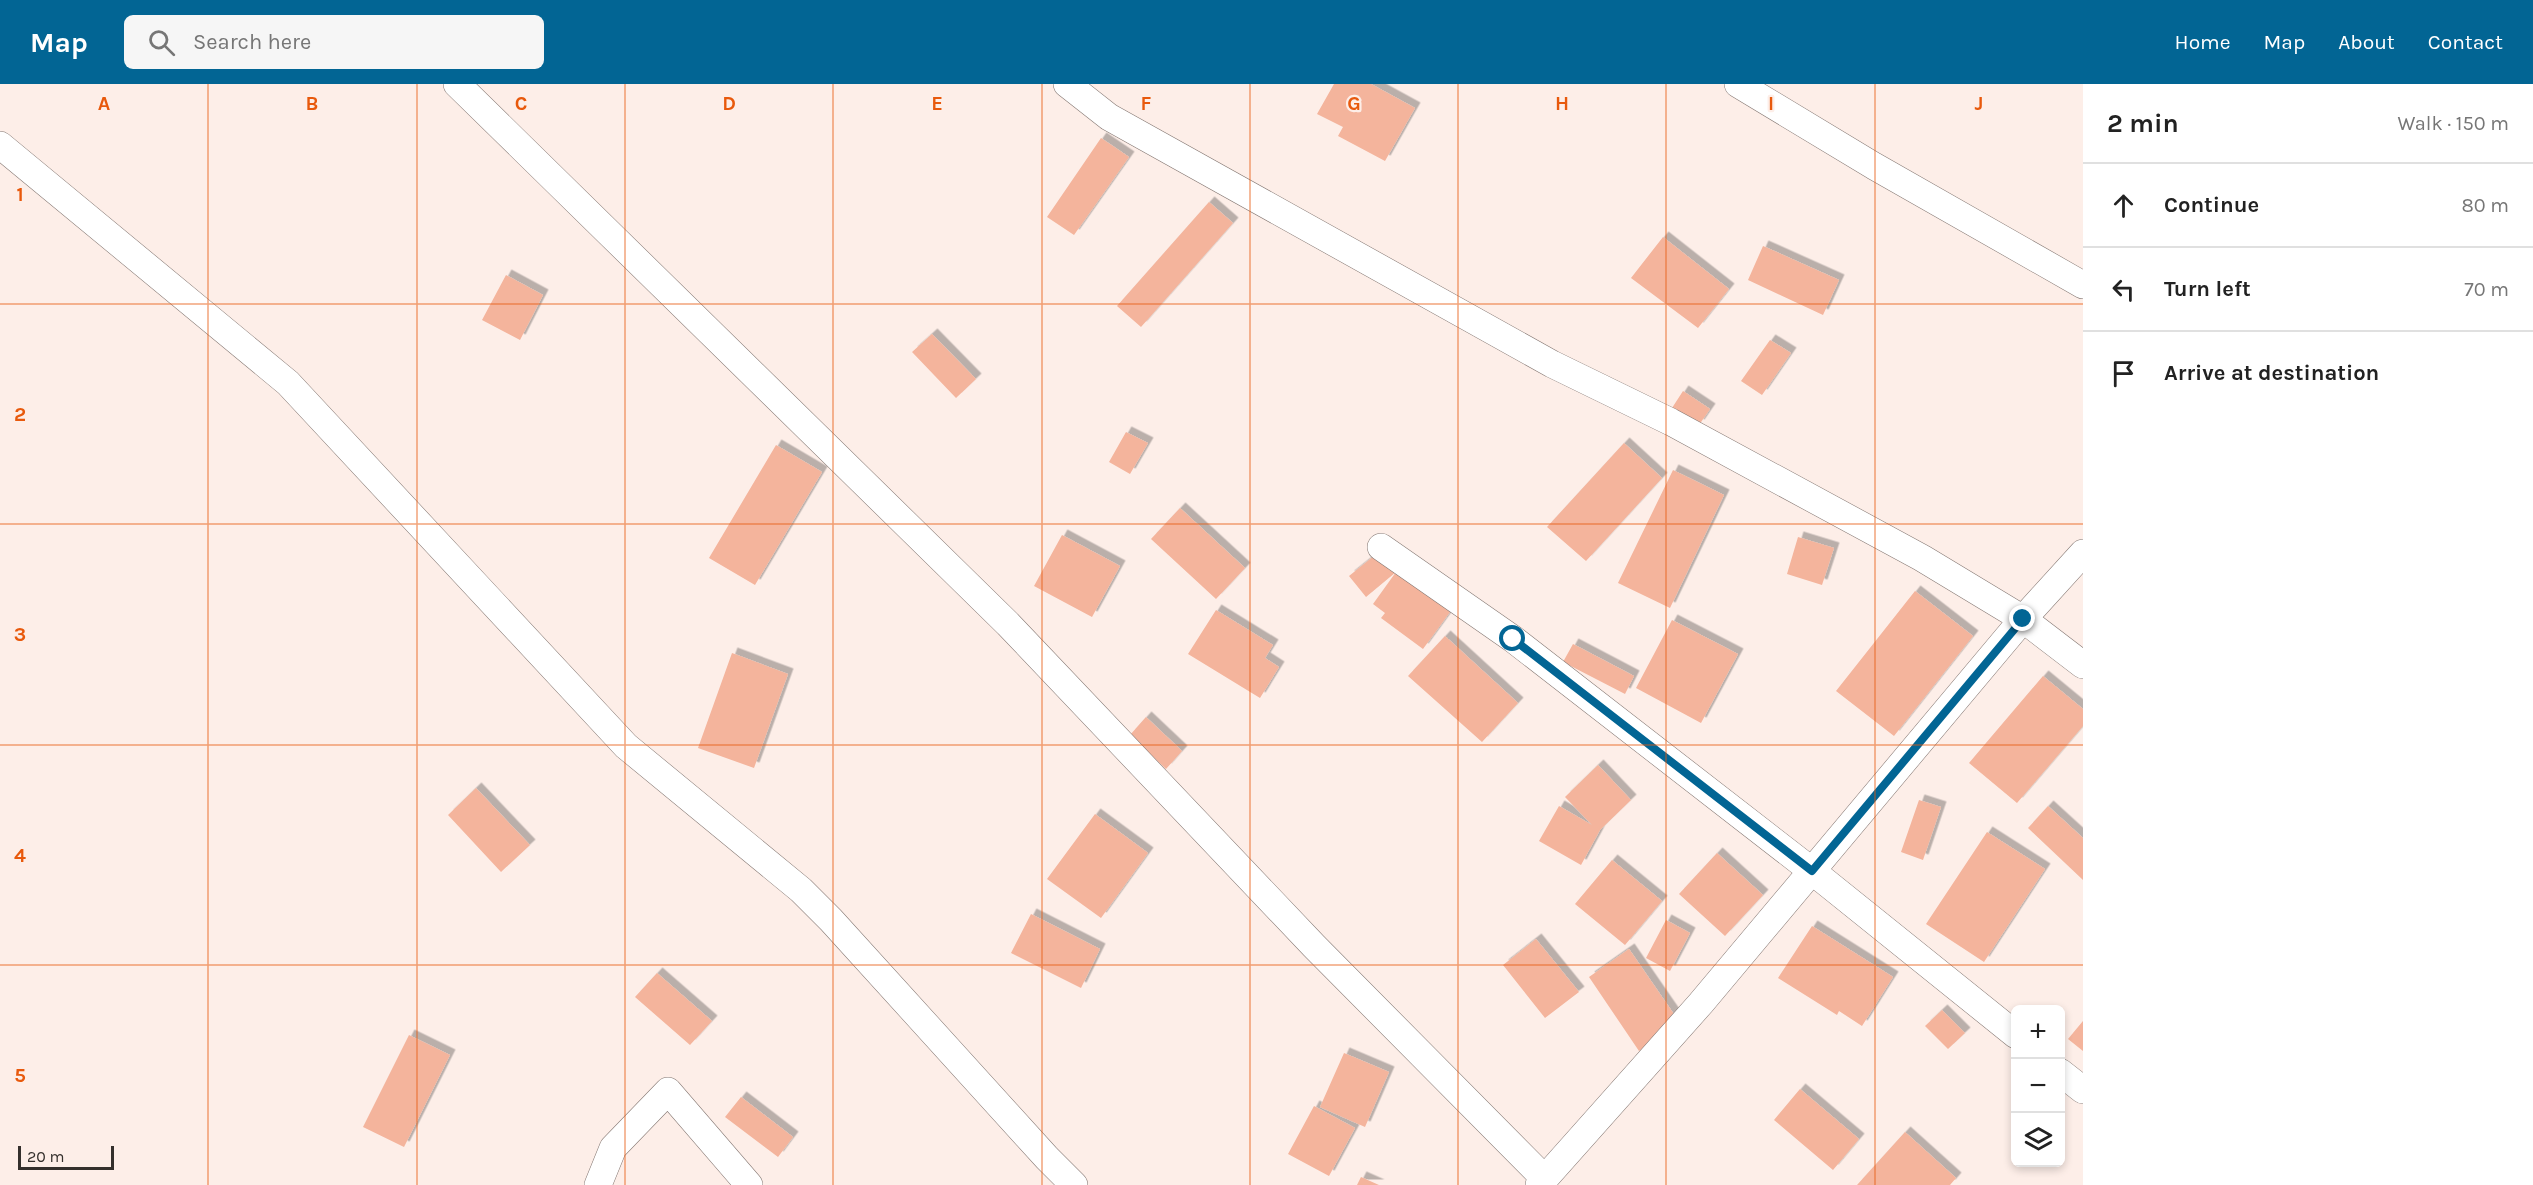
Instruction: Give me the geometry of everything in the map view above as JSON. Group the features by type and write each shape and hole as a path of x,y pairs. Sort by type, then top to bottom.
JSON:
{"street":[{"path":"457,84 1008,624 1542,1182 1701,1003 2023,619 2083,553"},
{"path":"1067,84 1109,117 1551,364 1671,422 1922,558 2023,619 2083,665"},
{"path":"1738,84 1874,166 2083,285"},
{"path":"0,145 288,383 626,746 801,890 1074,1185"},
{"path":"1381,547 1513,639 1812,871 2011,1031"},
{"path":"2065,1074 2083,1090"},
{"path":"598,1185 613,1148 668,1091 749,1185"}],"building":[{"path":"1334,84 1371,84 1415,108 1385,161 1338,136 1343,127 1317,114"},
{"path":"1101,138 1129,157 1074,235 1047,217"},
{"path":"1209,202 1233,223 1141,327 1117,306"},
{"path":"1663,237 1729,289 1698,328 1631,278"},
{"path":"1763,246 1839,280 1823,315 1748,280"},
{"path":"506,275 543,295 520,340 482,320"},
{"path":"932,334 976,379 956,398 912,352"},
{"path":"1770,340 1791,353 1762,395 1741,381"},
{"path":"1683,391 1710,409 1699,425 1672,408"},
{"path":"1126,432 1148,443 1130,474 1109,462"},
{"path":"1624,443 1662,478 1586,561 1547,527"},
{"path":"776,445 822,472 755,585 709,558"},
{"path":"1673,470 1724,495 1670,608 1618,583"},
{"path":"1180,508 1245,568 1216,599 1151,539"},
{"path":"1062,535 1120,566 1092,617 1034,586"},
{"path":"1798,537 1834,548 1822,585 1787,574"},
{"path":"1379,552 1396,572 1366,597 1349,576"},
{"path":"1396,572 1450,612 1423,649 1381,618 1385,613 1373,604"},
{"path":"1915,591 1973,636 1894,736 1836,691"},
{"path":"1216,610 1273,645 1265,658 1279,667 1260,698 1188,654"},
{"path":"1672,620 1738,654 1701,723 1636,688"},
{"path":"1445,636 1518,703 1482,742 1408,676"},
{"path":"1573,644 1634,676 1625,694 1563,662"},
{"path":"732,653 788,674 754,768 698,748"},
{"path":"2043,676 2083,709 2083,726 2017,803 1969,763"},
{"path":"1146,717 1182,751 1166,769 1130,735"},
{"path":"1598,765 1631,800 1600,830 1581,865 1539,841 1559,806 1592,825 1565,797"},
{"path":"476,788 530,845 501,872 448,815"},
{"path":"1919,800 1941,807 1923,860 1901,852"},
{"path":"2048,806 2083,838 2083,880 2028,828"},
{"path":"1095,814 1148,853 1101,918 1047,879"},
{"path":"1987,832 2045,869 1984,962 1926,924"},
{"path":"1717,853 1763,895 1725,936 1679,894"},
{"path":"1612,860 1662,901 1625,945 1575,904"},
{"path":"1031,914 1100,949 1081,988 1011,953"},
{"path":"1666,920 1690,933 1670,971 1646,958"},
{"path":"1812,926 1893,977 1862,1026 1839,1011 1837,1015 1778,978"},
{"path":"1536,939 1579,992 1545,1018 1503,965"},
{"path":"1629,949 1680,1023 1639,1051 1589,977"},
{"path":"657,973 712,1021 690,1045 635,997"},
{"path":"1942,1010 1965,1033 1948,1049 1925,1026"},
{"path":"2083,1021 2083,1051 2068,1039"},
{"path":"409,1035 450,1055 404,1147 363,1127"},
{"path":"1344,1053 1389,1072 1365,1127 1320,1107"},
{"path":"1800,1089 1859,1139 1833,1170 1774,1120"},
{"path":"741,1097 793,1137 778,1157 725,1117"},
{"path":"1314,1106 1355,1128 1329,1176 1288,1154"},
{"path":"1905,1132 1956,1178 1950,1185 1857,1185"},
{"path":"1361,1177 1379,1185 1357,1185"}],"route":[{"path":"1513,639 1812,871 2023,619"}]}
